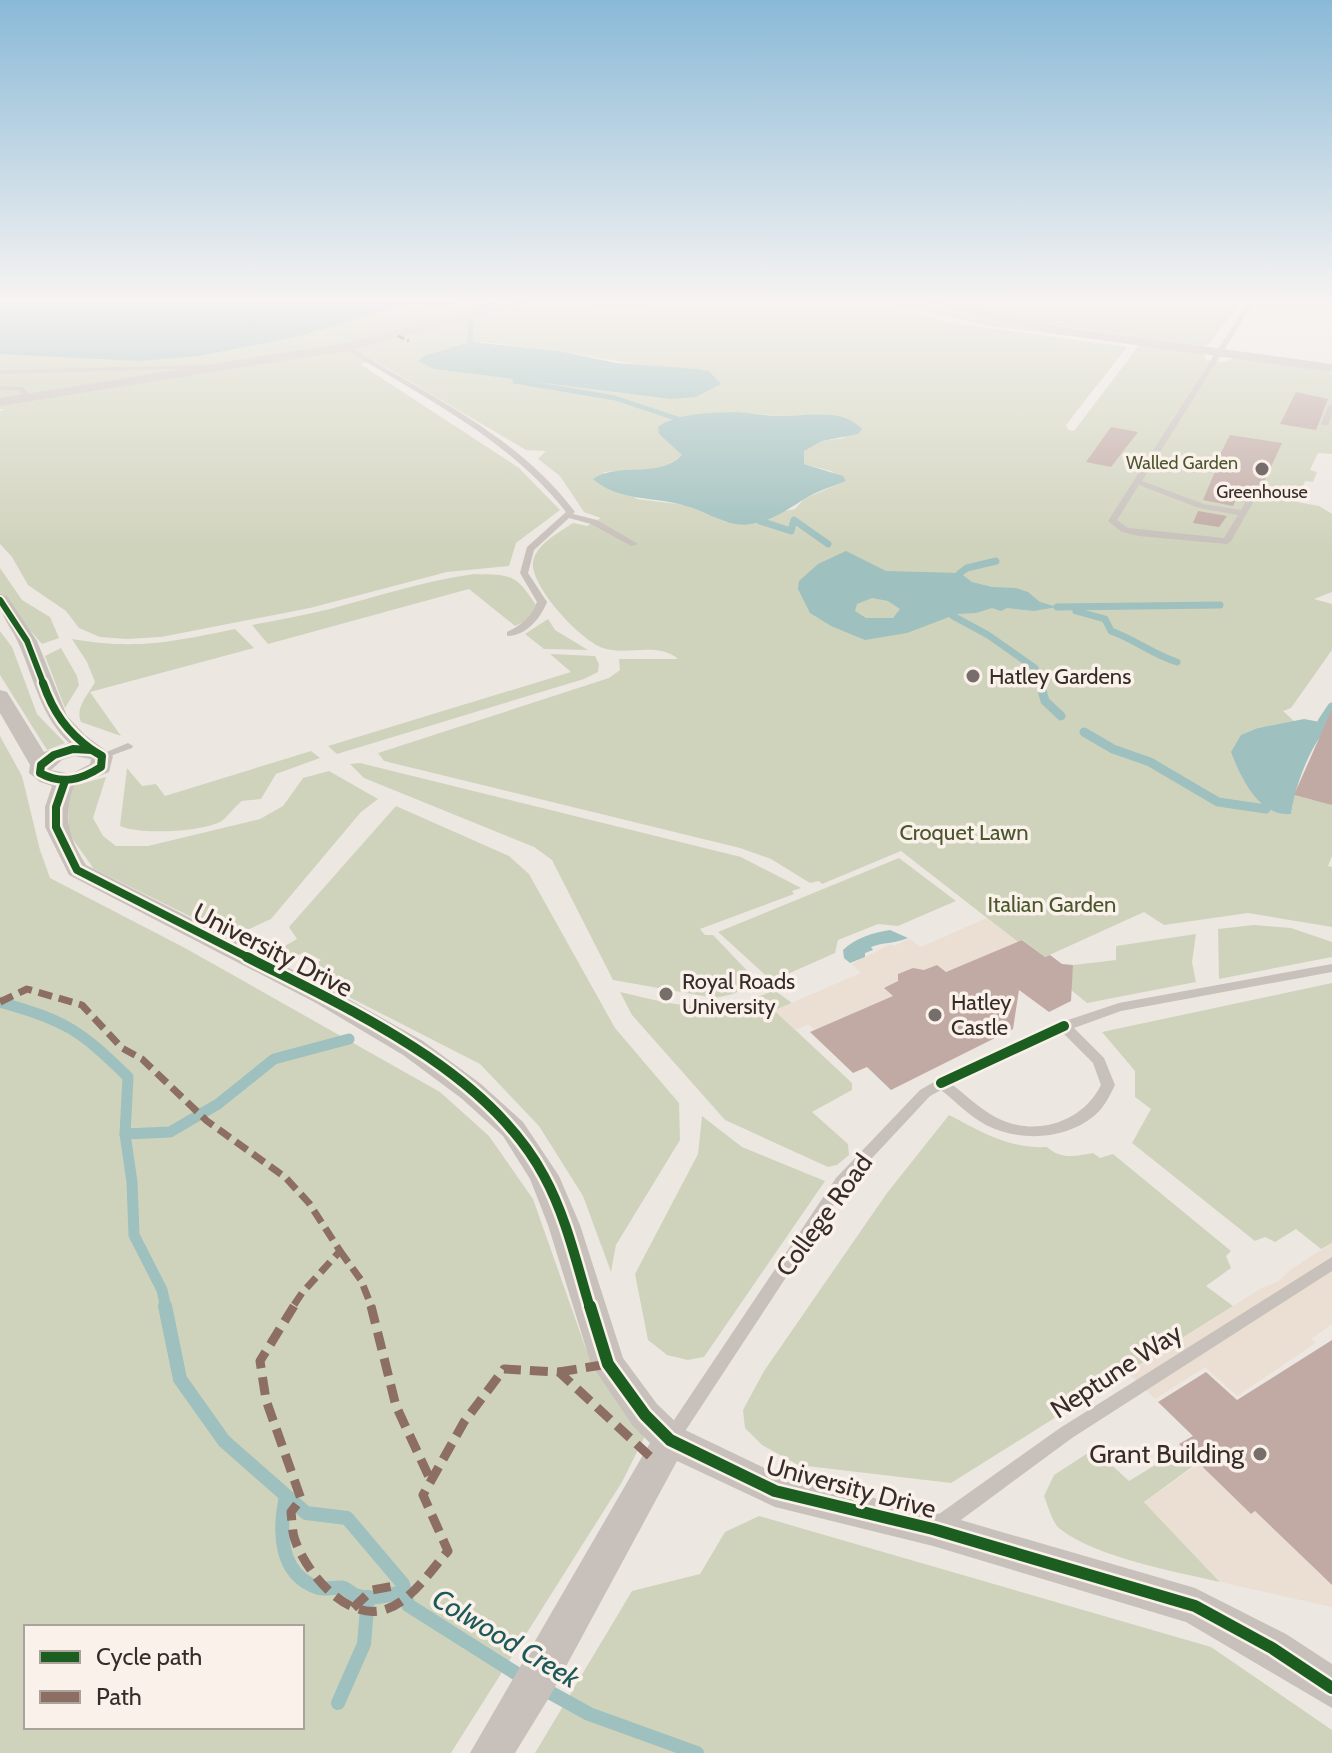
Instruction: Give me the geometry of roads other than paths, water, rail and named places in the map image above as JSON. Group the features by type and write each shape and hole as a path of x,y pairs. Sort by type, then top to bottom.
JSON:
{"street":[{"path":"0,402 117,384"},
{"path":"0,600 29,646 52,712 77,741 97,753 101,767 86,777 49,780 40,773 41,765 0,696"},
{"path":"41,765 54,755 73,749 97,753"},
{"name":"University Drive","path":"65,781 54,807 57,837 77,870 325,997 413,1048 471,1091 513,1129 544,1176 564,1225 608,1364 645,1415 670,1440 775,1491 933,1529 1195,1606 1272,1648 1332,1688"},
{"name":"College Road","path":"491,1753 536,1682 670,1440"}],"lane":[{"path":"405,384 494,439 532,467 571,512 530,549 524,573 542,602 538,614 529,624 510,634"},
{"path":"1198,384 1112,521 1125,530 1227,541 1251,499"},
{"path":"0,388 21,388 26,395 22,399"},
{"path":"1325,423 1332,407"},
{"path":"1138,482 1202,506 1243,513"},
{"path":"569,516 594,522 634,544"},
{"path":"97,753 128,746"},
{"name":"College Road","path":"670,1440 841,1182 925,1093 941,1083 993,1122 1010,1127 1037,1129 1066,1126 1096,1109 1108,1085 1099,1061 1064,1026 1119,1007 1332,968"},
{"name":"Neptune Way","path":"933,1529 1066,1433 1332,1263"}],"water":[{"path":"550,384 721,384 696,397 670,399"},
{"path":"736,412 775,416 824,414 854,422 862,429 858,434 822,441 804,451 804,464 843,476 846,481 811,495 774,517 743,525 674,503 614,492 593,479 615,471 661,467 682,455 659,434 658,427 666,422 696,414"},
{"path":"846,551 886,571 960,573 972,582 1028,592 1040,602 1057,607 1034,611 992,608 957,614 907,633 865,640 831,626 810,613 798,589 799,581 818,564","holes":["872,598 888,601 900,609 893,618 866,618 855,611 857,604"]},
{"path":"1304,719 1331,724 1316,743 1305,766 1291,814 1280,813 1261,803 1253,794 1231,752 1241,735 1258,728"},
{"path":"890,930 908,938 871,947 873,950 865,953 865,957 850,963 844,958 843,950 853,942"}],"waterway":[{"path":"532,384 615,398 678,419"},
{"path":"760,521 791,531 794,520 828,544"},
{"path":"960,573 967,568 996,561"},
{"path":"1057,607 1220,605"},
{"path":"1076,611 1105,619 1111,631 1177,662"},
{"path":"953,616 988,635 1035,668 1040,685"},
{"path":"1040,683 1045,701 1061,716"},
{"path":"1322,722 1332,707"},
{"path":"1084,732 1113,749 1150,762 1218,802 1266,809"},
{"name":"Colwood Creek","path":"0,1002 57,1021 97,1048 128,1077 125,1134"},
{"path":"125,1134 170,1132 218,1104 274,1059 349,1039"},
{"name":"Colwood Creek","path":"125,1134 132,1182 134,1235 162,1290 166,1308"},
{"name":"Colwood Creek","path":"165,1306 180,1379 224,1441 306,1513 347,1518 403,1584 405,1591"},
{"path":"286,1496 282,1523 284,1550 296,1573 319,1588 344,1588 355,1595 368,1597"},
{"path":"368,1597 405,1591"},
{"name":"Colwood Creek","path":"405,1591 408,1605 525,1679"},
{"path":"338,1703 364,1644 368,1597"},
{"name":"Colwood Creek","path":"542,1688 589,1714 697,1753"}],"place":[{"name":"Greenhouse","path":"1262,469"},
{"name":"Hatley Gardens","path":"973,676"},
{"name":"Royal Roads University","path":"666,994"},
{"name":"Hatley Castle","path":"935,1015"},
{"name":"Grant Building","path":"1260,1454"}],"park label":[{"name":"Walled Garden","path":"1182,463"},
{"name":"Croquet Lawn","path":"964,832"},
{"name":"Italian Garden","path":"1052,904"}]}
